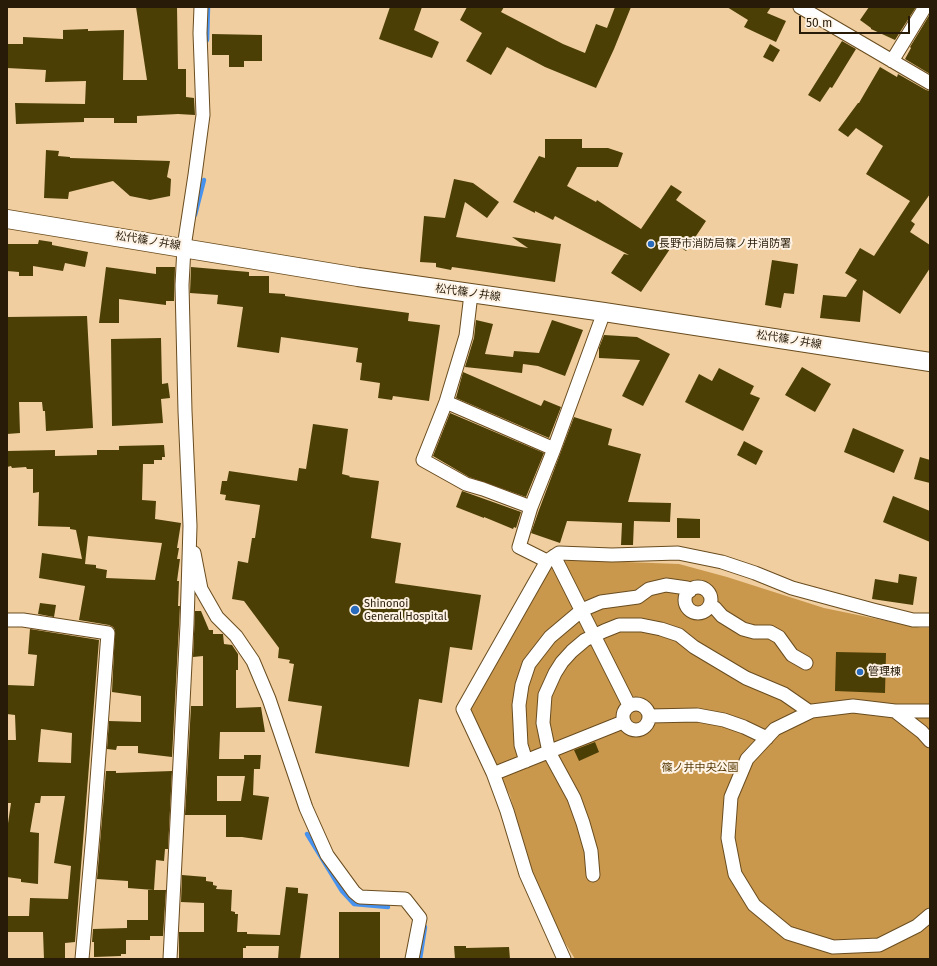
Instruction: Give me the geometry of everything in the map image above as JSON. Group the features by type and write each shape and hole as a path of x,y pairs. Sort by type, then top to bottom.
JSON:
{"main road":[{"name":"松代篠ノ井線","path":"7,219 184,247 358,277 604,312 930,362"}],"street":[{"path":"170,959 187,624 190,526 182,286 184,247 196,176 203,115 200,33 201,7"},
{"path":"800,7 930,83"},
{"path":"892,61 925,7"},
{"path":"471,294 466,336 446,402 423,460 466,484 531,507"},
{"path":"604,312 554,449 531,507 519,547 551,558 582,610 630,706"},
{"path":"446,402 554,449"},
{"path":"190,526 201,589 218,617 236,636 253,661 269,699 306,808 327,854 354,892 360,897 405,899 420,918 412,959"},
{"path":"564,959 526,874 508,811 493,773 463,709 551,558 559,553 612,555 678,553 722,562 792,588 880,612 913,620 930,620"},
{"path":"526,761 521,744 519,705 522,685 529,664 550,637 582,610 601,602 638,597 649,589 666,585 687,588 690,590"},
{"path":"698,587 704,588 709,592 711,599 710,606 705,611 697,613 690,611 686,605 686,595 690,590 698,587"},
{"path":"710,606 715,608 722,616 743,629 754,632 770,632 779,637 792,655 806,663"},
{"path":"7,620 23,620 108,632 94,834 82,959"},
{"path":"593,875 591,851 583,823 574,798 549,752 543,723 545,695 549,685 562,662 585,640 619,625 641,625 661,629 679,635 746,678 784,694 810,712"},
{"path":"636,704 642,706 646,710 649,716 648,723 642,728 635,730 628,728 623,722 623,713 630,706 636,704"},
{"path":"930,711 895,711 852,706 810,712 775,729 747,759 730,797 728,838 735,874 754,905 788,933 833,947 880,945 917,926 930,915"},
{"path":"895,711 922,732 930,741"},
{"path":"649,716 674,714 697,715 724,720 744,727 767,738"},
{"path":"498,772 623,722"}],"green space":[{"name":"篠ノ井中央公園","path":"571,560 679,564 727,577 824,608 921,628 930,628 930,959 575,959 562,938 533,874 510,796 467,706 551,563"}],"building":[{"path":"136,7 177,7 178,69 186,69 186,97 194,98 195,115 178,114 137,116 137,123 114,123 114,118 84,118 84,122 16,124 15,103 85,104 86,81 45,82 46,70 7,68 7,44 23,44 23,37 63,39 63,30 124,30 123,80 147,80"},
{"path":"390,7 422,7 414,30 439,42 432,58 379,39"},
{"path":"467,7 504,7 501,12 563,44 585,53 596,24 607,28 615,7 631,7 596,88 545,67 507,47 491,75 466,61 482,33 460,20"},
{"path":"727,7 771,7 767,13 786,21 776,42 744,27 748,20"},
{"path":"869,7 916,7 895,40 871,29 860,20"},
{"path":"930,14 930,74 905,59 911,48 910,47"},
{"path":"212,34 262,35 262,61 244,61 244,67 229,67 229,55 212,55"},
{"path":"842,41 856,49 832,88 830,87 820,102 808,95"},
{"path":"770,44 780,50 773,62 763,57"},
{"path":"880,67 897,77 898,74 930,91 930,194 911,221 915,224 910,232 930,245 930,268 900,314 863,290 860,322 820,318 823,295 846,297 857,280 845,273 860,248 874,256 910,201 866,174 883,146 856,128 848,137 838,130 859,103"},
{"path":"545,139 582,139 582,148 608,148 623,153 618,167 577,167 567,186 596,202 597,200 641,229 671,185 682,192 676,200 706,221 686,251 674,243 641,292 611,273 624,254 629,255 555,216 553,220 513,202 539,156 545,158"},
{"path":"46,150 59,151 58,156 70,158 170,161 167,177 171,179 170,196 150,200 130,196 113,181 69,192 68,199 44,198"},
{"path":"454,179 473,183 499,202 487,218 465,202 456,237 528,248 512,237 561,244 555,282 452,267 451,270 436,267 436,263 420,262 424,216 445,218"},
{"path":"39,240 52,242 52,245 88,252 85,267 65,263 63,271 33,266 33,276 19,276 19,272 7,271 7,244 38,244"},
{"path":"772,260 798,264 794,294 784,293 781,308 765,305"},
{"path":"106,267 156,274 156,267 175,267 174,301 166,301 166,305 119,299 119,323 99,323"},
{"path":"191,267 249,272 249,276 269,276 269,293 285,294 285,296 409,313 408,321 440,325 429,401 393,396 392,400 378,398 380,383 360,380 362,363 356,362 358,348 281,337 279,353 237,347 243,307 217,304 218,295 190,293"},
{"path":"87,316 93,428 46,431 45,411 43,411 42,402 19,402 20,433 7,434 7,317"},
{"path":"476,320 493,324 485,354 513,357 514,351 539,353 552,320 583,330 565,376 538,366 523,364 522,373 465,367 474,338"},
{"path":"604,335 637,337 670,354 643,406 622,396 640,360 599,358 599,348"},
{"path":"161,338 162,384 168,383 170,398 161,399 163,423 112,426 111,339"},
{"path":"802,367 831,384 815,412 785,395"},
{"path":"719,368 754,386 750,394 760,398 743,431 685,402 699,374 712,381"},
{"path":"463,372 541,406 544,400 561,407 549,438 456,398"},
{"path":"450,413 544,453 526,497 469,477 433,456"},
{"path":"574,417 612,429 608,445 641,454 628,502 671,503 670,522 634,521 633,545 621,545 622,523 567,521 560,543 531,533"},
{"path":"313,424 348,429 342,474 350,476 349,477 379,481 371,538 401,543 395,583 481,595 472,650 450,647 442,703 419,699 409,767 315,753 322,706 288,701 294,664 289,663 290,660 278,658 279,648 244,601 232,599 238,561 248,563 252,538 255,538 260,505 225,500 226,495 220,494 222,481 227,481 229,471 297,481 299,468 306,469"},
{"path":"853,428 904,450 894,473 844,452"},
{"path":"744,441 763,451 756,465 737,455"},
{"path":"164,445 165,457 162,457 162,460 154,460 154,464 143,464 142,500 156,501 155,519 181,523 177,548 179,548 177,559 180,559 177,581 179,581 178,606 180,606 172,757 138,753 138,746 117,746 116,750 107,749 109,721 141,722 141,696 112,692 115,630 109,625 79,620 85,586 39,578 42,553 82,559 76,530 70,529 70,527 38,526 39,492 33,493 33,469 27,469 26,467 7,467 7,451 55,450 55,456 97,455 97,450 119,450 119,446","holes":["88,536 162,543 155,580 106,578 107,570 96,568 96,565 85,564"]},
{"path":"920,457 930,460 930,483 914,479"},
{"path":"462,491 521,512 516,528 514,527 513,529 456,507"},
{"path":"893,496 930,511 930,542 883,522"},
{"path":"677,518 700,519 700,538 677,538"},
{"path":"899,574 917,577 913,605 872,599 875,579 898,583"},
{"path":"40,603 56,605 54,617 38,614"},
{"path":"195,611 201,611 209,630 213,630 213,634 223,634 224,644 232,645 238,654 238,670 236,670 236,708 261,707 265,732 220,732 219,759 244,759 244,755 261,755 260,769 254,769 253,795 269,797 262,840 242,837 226,837 226,815 185,815 191,706 203,706 203,656 193,657","holes":["217,776 245,776 241,801 217,801"]},
{"path":"30,629 99,640 75,942 65,943 65,959 44,959 43,932 7,932 7,916 29,916 30,898 68,899 71,866 54,863 65,796 41,796 40,803 35,803 30,832 39,833 38,884 21,882 21,879 7,877 7,830 11,803 7,803 7,740 16,740 15,715 7,714 7,685 34,686 37,655 28,654","holes":["41,729 72,733 71,763 38,762"]},
{"name":"管理棟","path":"836,652 886,653 885,693 835,691"},
{"path":"595,742 599,752 579,761 574,750"},
{"path":"106,771 116,771 116,773 172,771 168,849 165,849 164,861 156,860 154,890 128,888 128,881 97,879"},
{"path":"182,875 206,877 206,881 213,882 213,885 217,886 216,889 232,890 231,911 238,914 237,932 247,932 247,934 280,935 286,887 298,888 298,893 308,894 300,959 278,959 279,946 246,946 246,948 243,948 243,959 179,958 179,932 204,932 204,903 181,902"},
{"path":"148,890 166,890 163,936 150,936 150,940 126,940 126,954 121,954 121,956 94,957 94,942 92,942 93,929 127,928 127,920 148,920"},
{"path":"339,912 380,912 380,959 339,959"},
{"path":"454,946 466,946 466,948 509,947 510,959 455,959"}],"waterway":[{"path":"207,40 208,7"},
{"path":"195,215 204,180"},
{"path":"307,834 342,891 354,904 388,907"},
{"path":"420,959 425,927"}],"place":[{"name":"長野市消防局篠ノ井消防署","path":"651,244"},
{"name":"Shinonoi General Hospital","path":"355,610"},
{"name":"管理棟","path":"860,672"}]}
